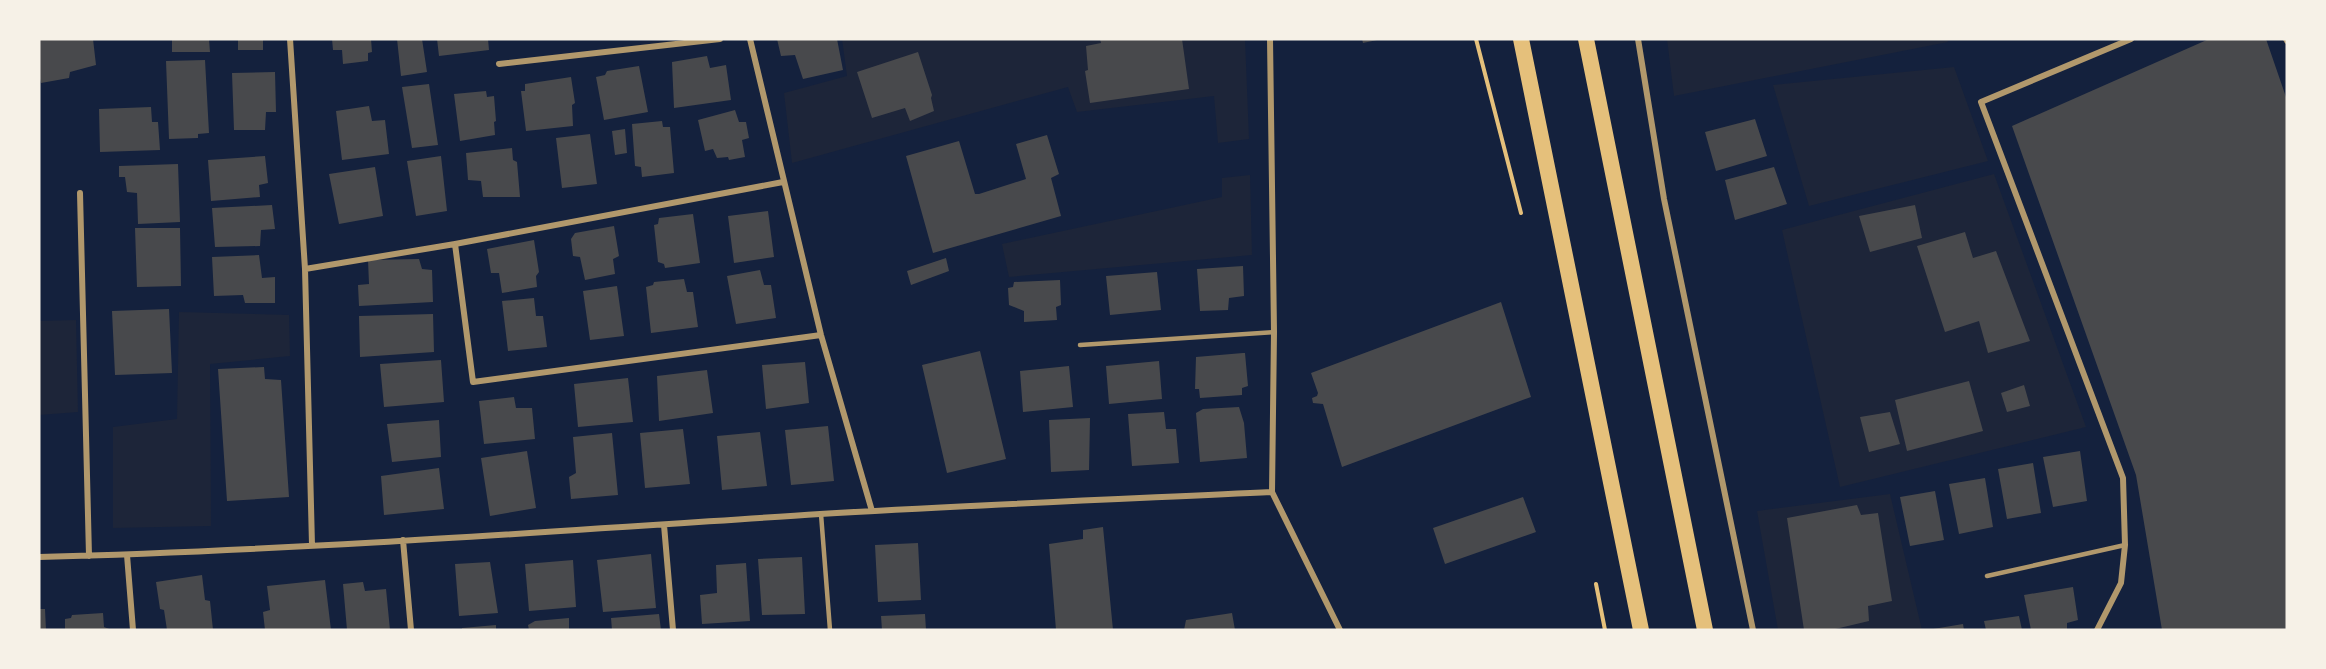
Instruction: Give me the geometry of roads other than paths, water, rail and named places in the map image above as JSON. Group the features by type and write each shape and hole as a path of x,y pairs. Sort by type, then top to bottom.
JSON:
{"highway":[{"path":"1521,39 1641,630"},
{"path":"1586,39 1705,630"}],"street":[{"path":"290,39 305,269 312,545"},
{"path":"500,64 720,39"},
{"path":"750,39 821,335 872,511"},
{"path":"1270,39 1274,332 1272,492 1340,630"},
{"path":"1638,39 1664,199 1753,630"},
{"path":"2097,630 2121,583 2125,545 2123,478 1981,102 2131,39"},
{"path":"305,269 455,244 783,182"},
{"path":"80,193 89,556"},
{"path":"455,244 473,382 821,335"},
{"path":"39,557 128,555 872,511 1272,492"},
{"path":"663,525 673,630"},
{"path":"403,540 411,630"},
{"path":"128,555 133,630"}],"lane":[{"path":"1080,345 1274,332"},
{"path":"821,514 830,630"},
{"path":"1987,576 2125,545"}]}
